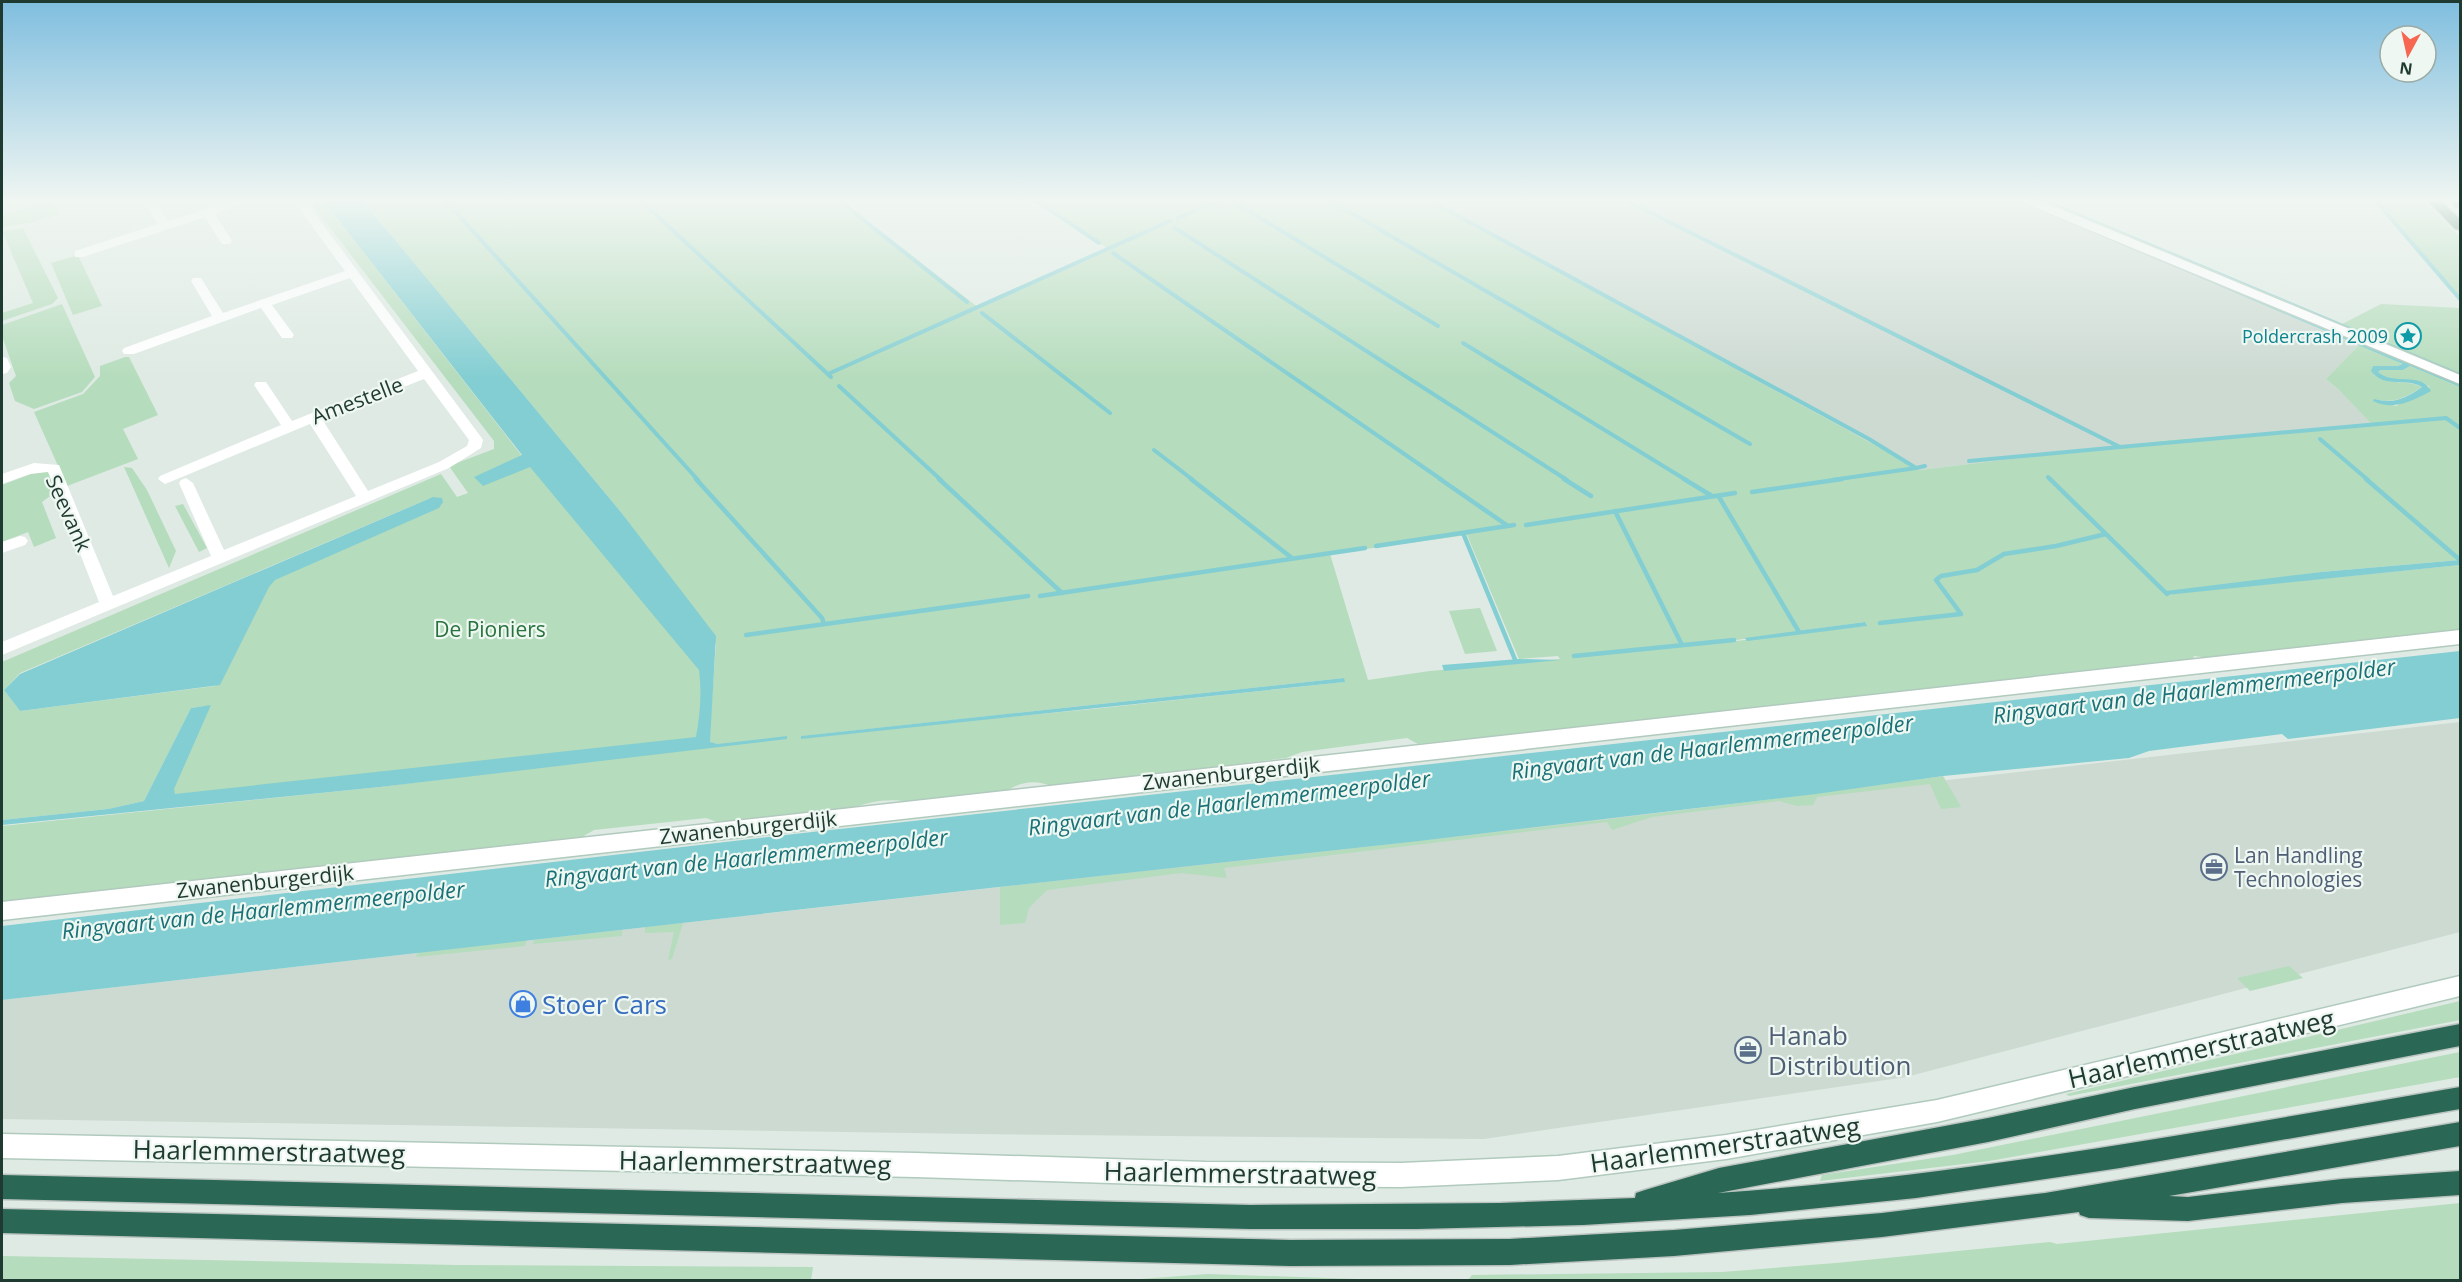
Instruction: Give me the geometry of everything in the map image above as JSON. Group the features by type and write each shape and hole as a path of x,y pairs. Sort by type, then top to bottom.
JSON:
{"highway":[{"path":"1612,1212 1719,1180 1988,1130 2135,1098 2460,1035"},
{"path":"2,1187 1238,1217 1400,1218 1612,1212 1749,1203 1915,1186 2073,1163 2460,1098"},
{"path":"2,1221 1290,1253 1510,1252 1674,1243 1870,1226 2045,1205 2460,1134"},
{"path":"2045,1205 2188,1209 2342,1191 2460,1183"}],"street":[{"name":"Amestelle","path":"341,259 476,440 474,448 444,465 364,497"},
{"path":"2170,259 2460,380"},
{"path":"129,351 351,273"},
{"path":"197,281 220,318"},
{"path":"264,303 287,335"},
{"path":"2,361 4,367 2,370"},
{"name":"Amestelle","path":"165,478 426,373"},
{"name":"Amestelle","path":"261,386 289,427"},
{"path":"2,649 364,497 313,417"},
{"name":"Seevank","path":"2,479 30,468 45,466 54,468 108,605"},
{"path":"186,483 220,559"},
{"path":"2,548 20,541"},
{"name":"Zwanenburgerdijk","path":"2,911 2460,637"},
{"name":"Haarlemmerstraatweg","path":"2,1146 905,1165 1206,1174 1401,1175 1558,1168 1725,1147 1937,1112 2460,986"}],"shaded area":[{"path":"1535,259 2156,259 2360,344 2326,379 2374,425 2169,440 1920,470"},
{"path":"2460,722 2460,932 1906,1077 1484,1139 978,1134 2,1119 2,1000"}],"green space":[{"path":"14,259 38,259 58,298 52,304 2,321 2,313 33,303"},
{"path":"65,259 80,259 102,306 73,315 51,263"},
{"name":"De Pioniers","path":"354,259 369,259 522,456 475,477 476,479 533,465 708,668 702,741 163,801 205,706 191,708 144,801 108,809 2,820 2,662 441,474 457,497 468,493 449,466 494,449 494,441","holes":["433,497 263,581 215,686 20,711 4,690 20,673"]},
{"path":"411,259 916,259 979,308 1090,259 1535,259 1920,470 2169,440 2373,425 2326,379 2360,344 2402,363 2398,366 2373,366 2374,375 2386,380 2422,387 2399,399 2388,401 2374,399 2396,406 2430,387 2417,381 2383,376 2377,372 2379,370 2403,370 2410,366 2460,387 2460,560 2321,572 2166,594 2460,565 2460,630 2217,659 2194,656 2192,662 1418,744 1407,738 1302,752 1286,758 1053,787 1028,782 1005,793 910,802 880,801 851,809 723,824 706,818 594,830 577,840 195,880 2,904 2,826 380,787 718,744 709,742 716,644 620,511","holes":["1467,535 1519,659 1558,656 1560,659 1430,671 1368,680 1330,554","1864,622 1866,626 1701,645","1344,678 1344,682 1093,709 802,736"]},
{"path":"2424,259 2460,259 2460,300"},
{"path":"62,304 95,377 82,392 34,409 15,401 9,383 16,376 2,336 2,325"},
{"path":"2381,304 2460,308 2460,377 2342,324"},
{"path":"129,357 158,415 123,429 138,459 67,486 34,412 83,394 100,376 100,366"},
{"path":"124,467 132,468 147,490 176,551 169,568"},
{"path":"47,468 57,491 42,502 56,538 34,547 28,532 2,542 2,485"},
{"path":"183,504 207,548 199,552 175,506"},
{"path":"1480,608 1497,651 1465,654 1449,611"},
{"path":"1943,776 1961,807 1941,809 1930,784 1817,797 1813,805 1797,806 1779,801 1652,817 1612,830 1607,822 1224,868 1227,878 1181,873 1047,890 1029,908 1025,923 1000,925 1000,887 1590,821"},
{"path":"683,923 672,959 668,960 674,932 645,933 645,927"},
{"path":"622,930 622,936 533,944 534,940"},
{"path":"527,940 525,946 416,957 418,952"},
{"path":"2289,966 2303,978 2250,991 2237,978"},
{"path":"2460,1001 2460,1020 2069,1096 2066,1094"},
{"path":"2460,1052 2460,1077 1989,1161 1820,1181 1822,1175 1953,1155"},
{"path":"2460,1203 2460,1280 1468,1280 1472,1275 1722,1272 2050,1242 2057,1244"},
{"path":"2,1256 457,1265 813,1267 811,1280 2,1280"},
{"path":"1208,1274 1385,1280 1127,1280"}],"water":[{"path":"369,259 411,259 620,511 716,636 710,742 718,744 787,736 787,739 380,787 2,825 2,820 108,809 144,801 191,708 211,705 174,789 175,794 696,737 700,704 699,670 530,467 483,486 474,477 522,455"},
{"path":"2405,362 2460,385 2460,387 2410,366 2403,370 2380,370 2378,372 2384,376 2421,382 2431,391 2403,404 2388,405 2373,401 2374,399 2388,401 2399,399 2422,387 2416,384 2382,380 2371,371 2373,366 2398,366"},
{"path":"433,497 442,498 443,502 439,508 275,580 269,587 220,685 20,711 4,690 20,674"},
{"path":"2460,560 2460,565 2166,595 2166,591 2321,572"},
{"path":"1865,622 1867,626 1747,641 1745,638"},
{"name":"Ringvaart van de Haarlemmermeerpolder","path":"2460,651 2460,718 2288,739 2282,734 2149,751 2129,758 1943,776 1816,794 1419,841 2,1000 2,926 803,833"},
{"path":"1519,659 1560,660 1444,671 1442,665"},
{"path":"1344,678 1345,682 801,739 801,736"}],"waterway":[{"path":"498,259 698,480"},
{"path":"704,259 831,377"},
{"path":"913,259 967,302"},
{"path":"828,374 1085,259"},
{"path":"1121,259 1442,480"},
{"path":"1223,259 1567,480"},
{"path":"1327,259 1438,326"},
{"path":"1430,259 1750,444"},
{"path":"1537,259 1869,439 1916,468"},
{"path":"1743,259 2120,447"},
{"path":"2183,259 2460,375"},
{"path":"2425,259 2460,299"},
{"path":"2187,270 2408,364"},
{"path":"982,313 1110,413"},
{"path":"1463,343 1686,480"},
{"path":"839,386 941,480"},
{"path":"2120,447 2446,418 2460,428"},
{"path":"2320,439 2368,480"},
{"path":"1969,461 2120,447"},
{"path":"1154,450 1193,480"},
{"path":"1916,468 1925,466"},
{"path":"1832,480 1916,468"},
{"path":"696,479 822,618 824,624"},
{"path":"939,479 1062,593"},
{"path":"1191,479 1292,558"},
{"path":"1440,479 1508,526"},
{"path":"1564,479 1591,496"},
{"path":"1684,479 1712,496"},
{"path":"1752,492 1842,479"},
{"path":"2050,479 2106,534"},
{"path":"2366,479 2460,560"},
{"path":"1615,511 1735,493"},
{"path":"1719,497 1799,632"},
{"path":"1526,525 1615,511"},
{"path":"1615,511 1682,645"},
{"path":"1508,526 1514,525"},
{"path":"1376,546 1508,526"},
{"path":"1463,533 1516,662"},
{"path":"1880,623 1961,614 1936,580 1941,576 1977,570 2004,554 2056,546 2106,534"},
{"path":"2106,534 2167,594"},
{"path":"1062,593 1365,548"},
{"path":"1040,596 1062,593"},
{"path":"746,635 1028,596"},
{"path":"1574,656 1734,640"}],"place":[{"name":"Poldercrash 2009","path":"2408,336"},
{"name":"Lan Handling Technologies","path":"2214,867"},
{"name":"Stoer Cars","path":"523,1004"},
{"name":"Hanab Distribution","path":"1748,1050"}]}
